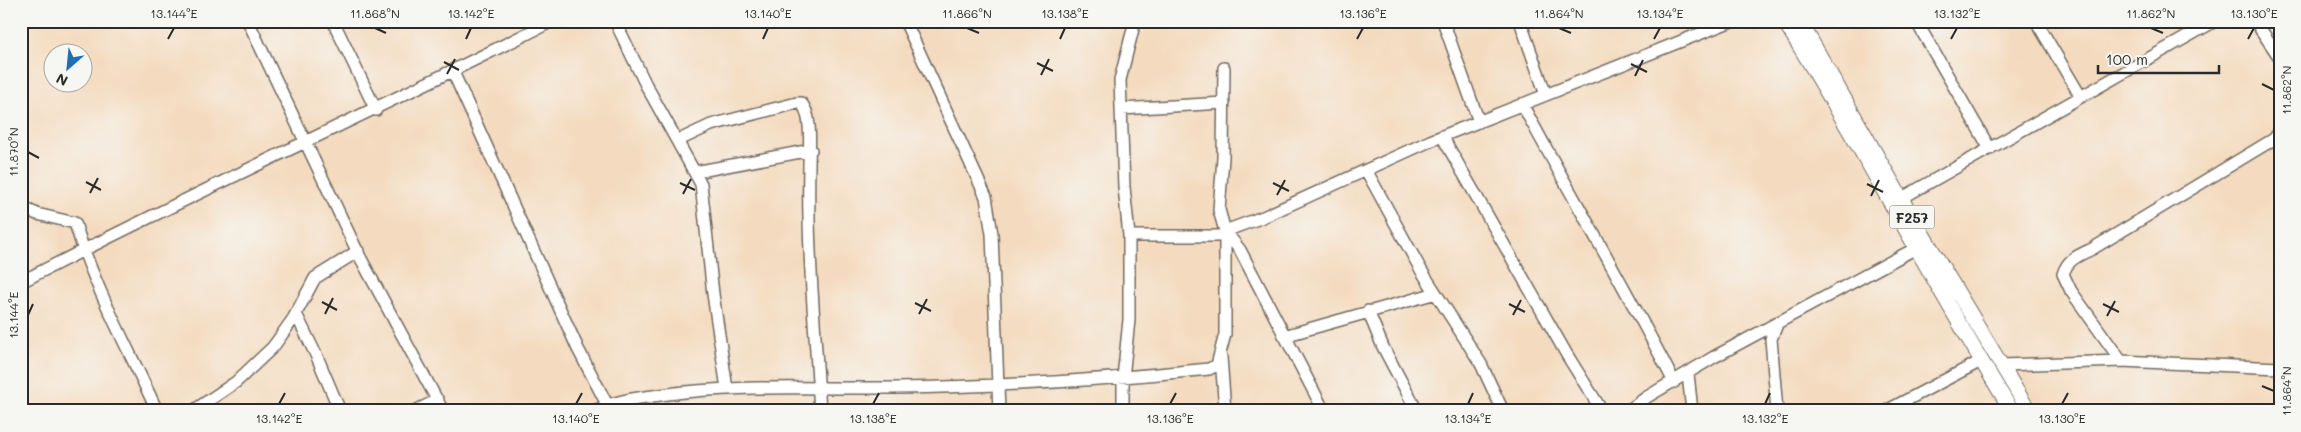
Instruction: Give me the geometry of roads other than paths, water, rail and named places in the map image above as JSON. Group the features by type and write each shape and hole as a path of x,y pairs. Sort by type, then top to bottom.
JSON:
{"main road":[{"name":"F257","path":"1784,21 2002,365 2029,411"},
{"name":"F257","path":"1800,21 1897,201 1918,248 1981,361 2012,411"}],"street":[{"path":"248,21 305,144 358,251 398,331 440,405 415,411"},
{"path":"334,21 376,110"},
{"path":"21,282 83,250 376,110 552,21"},
{"path":"615,21 646,85 701,184 713,294 728,389"},
{"path":"905,21 986,197 992,234 999,411"},
{"path":"1123,411 1123,378 1129,320 1129,236 1124,187 1120,80 1135,21"},
{"path":"1443,21 1479,122"},
{"path":"1520,21 1546,96"},
{"path":"1129,236 1225,234 1442,136 1732,21"},
{"path":"1916,21 1990,149"},
{"path":"2036,21 2081,97"},
{"path":"1897,201 2215,21"},
{"path":"2255,21 2280,58"},
{"path":"595,411 690,391 998,386 1123,378 1209,369 1217,365 1221,356 1225,334 1225,234 1219,210 1224,68"},
{"path":"453,72 570,332 608,408"},
{"path":"1121,109 1224,102"},
{"path":"677,141 711,125 801,103 806,108 811,150 808,189 820,411"},
{"path":"1522,104 1566,188 1629,295 1674,382"},
{"path":"2121,361 2071,291 2063,274 2072,258 2092,250 2274,139 2280,131"},
{"path":"1442,136 1562,347 1602,411"},
{"path":"695,172 811,150"},
{"path":"1366,170 1436,293 1481,364 1503,411"},
{"path":"21,207 37,214 75,223 83,250 157,411"},
{"path":"1225,234 1240,250 1324,411"},
{"path":"1628,411 1647,396 1778,322 1918,248"},
{"path":"194,411 242,376 273,348 296,314 315,278 358,251"},
{"path":"1284,336 1436,293"},
{"path":"1368,311 1383,347 1417,411"},
{"path":"296,314 318,358 340,411"},
{"path":"1777,411 1772,338 1778,322"},
{"path":"1221,356 1225,411"},
{"path":"1886,411 1981,361"},
{"path":"2002,365 2121,361 2280,368"},
{"path":"1688,374 1692,411"}]}
